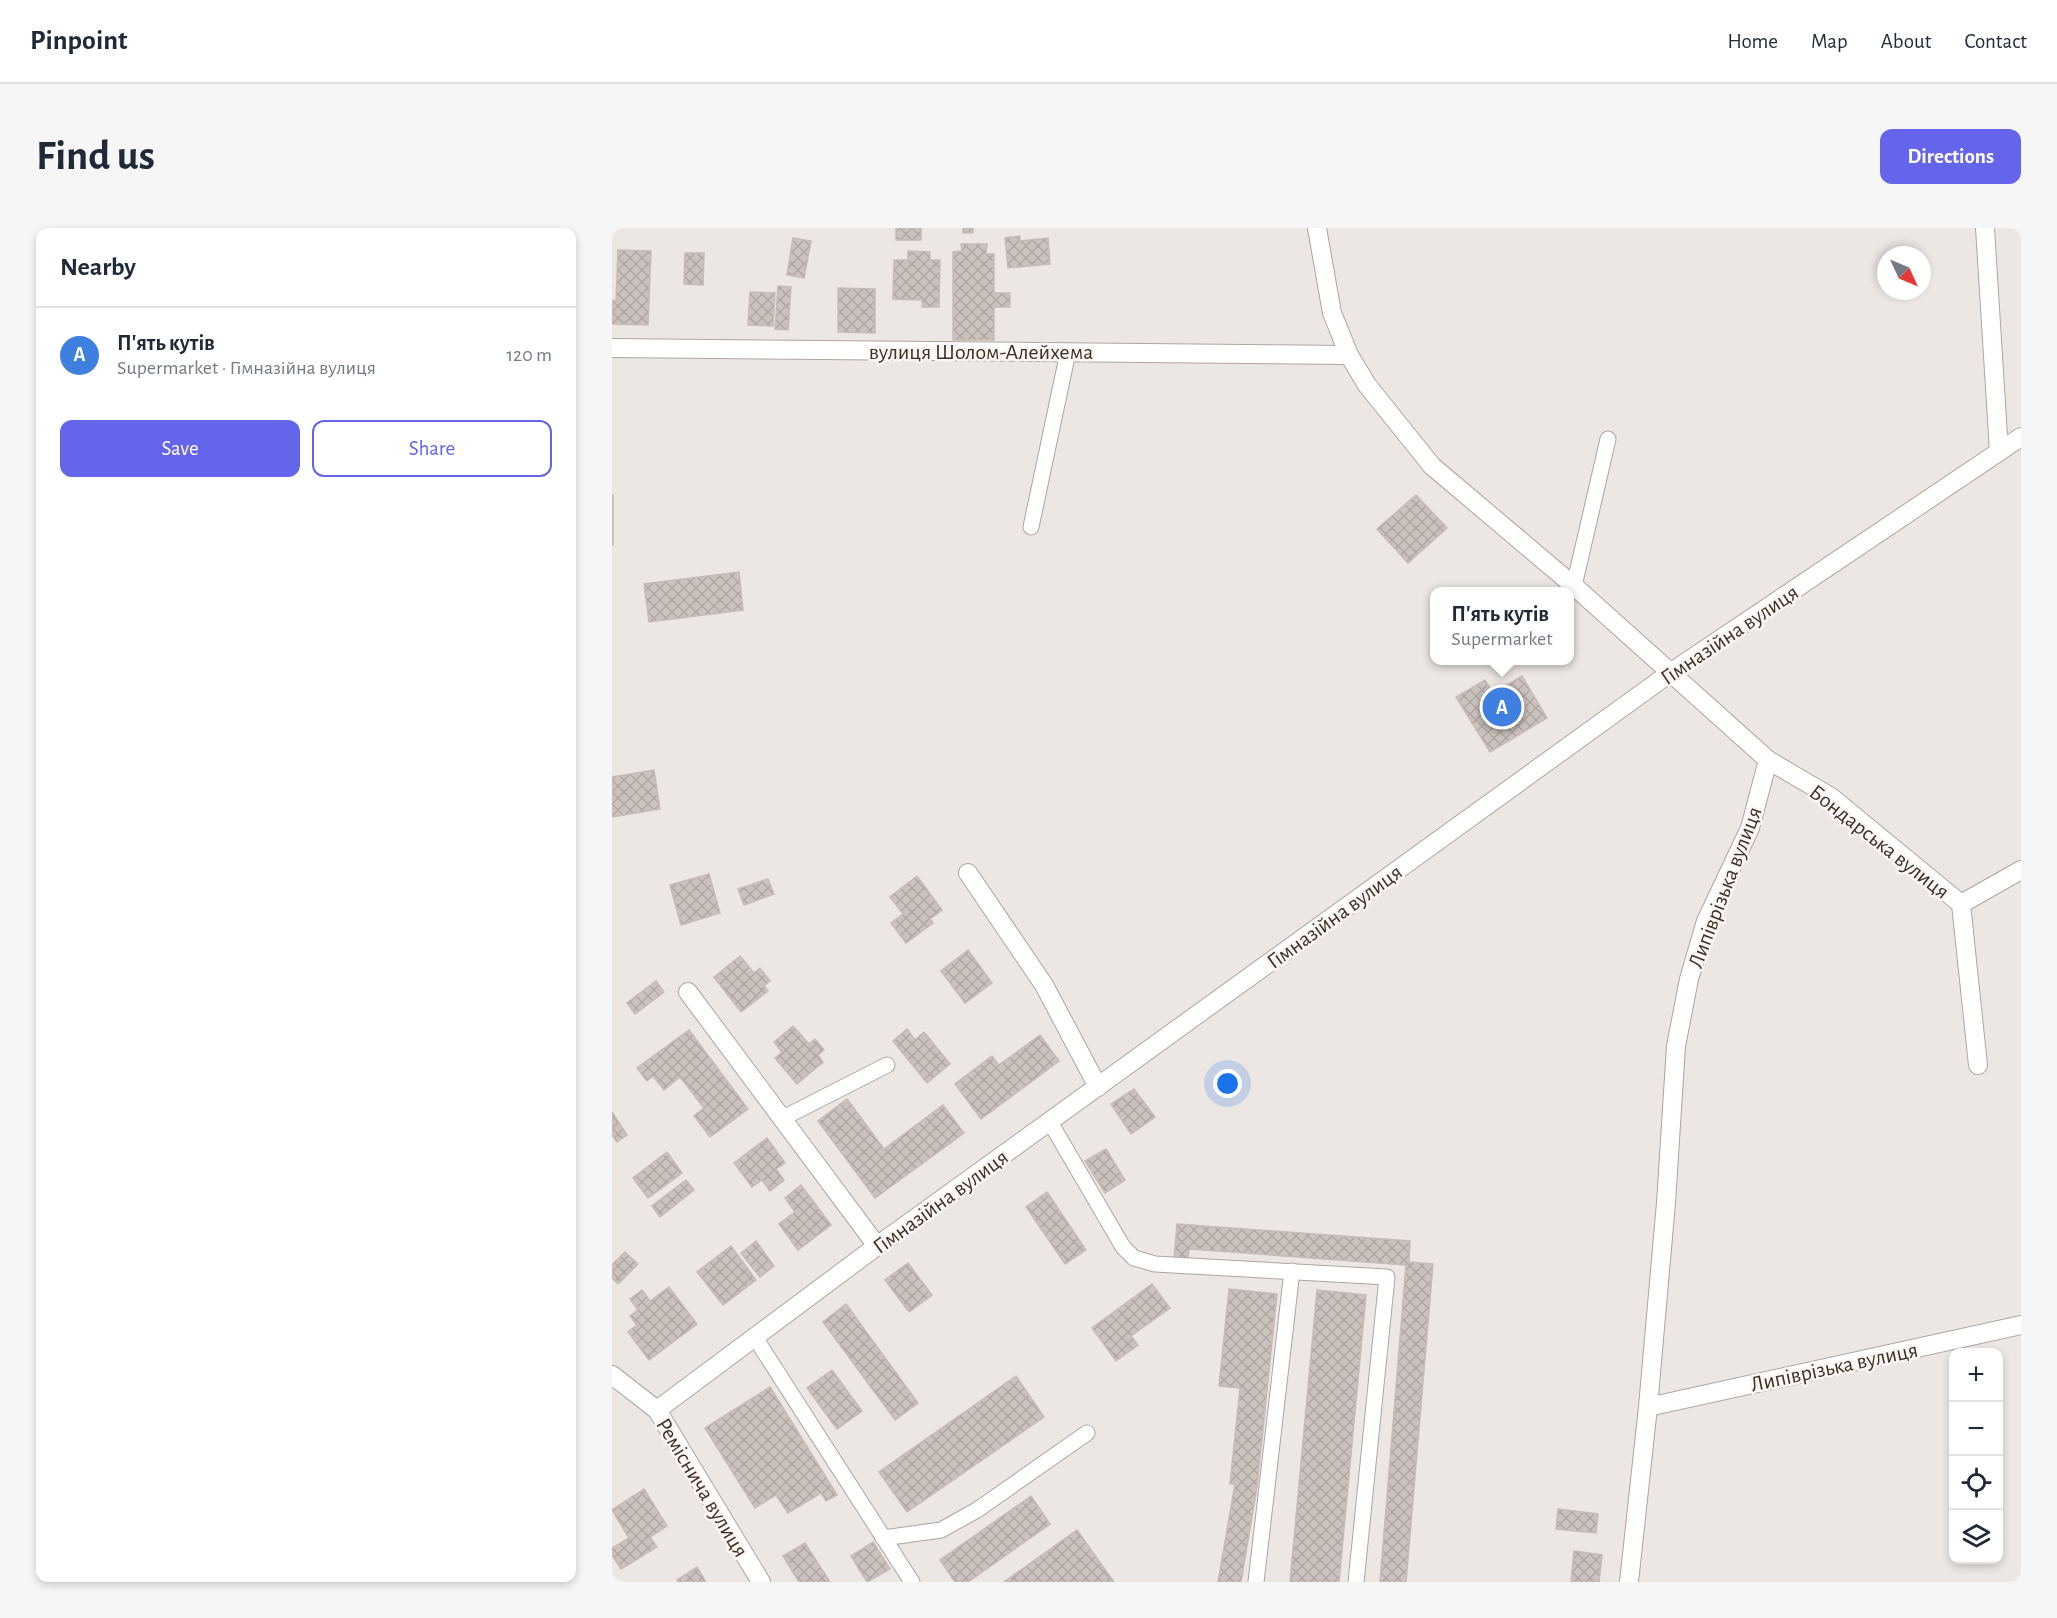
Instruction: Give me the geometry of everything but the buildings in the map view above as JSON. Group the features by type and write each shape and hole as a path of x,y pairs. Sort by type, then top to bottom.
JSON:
{"street":[{"path":"1317,228 1332,313 1349,355 1367,386 1432,466 1574,586 1768,760"},
{"path":"1985,228 1999,452"},
{"name":"вулиця Шолом-Алейхема","path":"612,348 1349,355"},
{"name":"Гімназійна вулиця","path":"657,1410 877,1246 1670,673 2021,437"},
{"name":"Бондарська вулиця","path":"1768,760 1831,797 1961,904 1978,1065"},
{"name":"Липіврізька вулиця","path":"1629,1582 1648,1407 1666,1203 1676,1046 1689,979 1706,921 1750,828 1768,760"},
{"name":"Бондарська вулиця","path":"1961,904 2021,870"},
{"path":"968,873 1044,985 1098,1087"},
{"path":"687,993 877,1246"},
{"name":"Липіврізька вулиця","path":"1648,1407 2021,1325"},
{"name":"Реміснича вулиця","path":"612,1375 657,1410 761,1582"}],"lane":[{"path":"1031,527 1068,352"},
{"path":"1574,586 1608,439"},
{"path":"783,1118 887,1065"},
{"path":"1050,1122 1123,1247 1134,1258 1155,1264 1387,1277 1356,1582"},
{"path":"1256,1582 1292,1271"},
{"path":"754,1336 912,1582"},
{"path":"883,1538 941,1530 977,1510 1087,1433"}],"place":[{"name":"П'ять кутів","path":"1502,707"}]}
